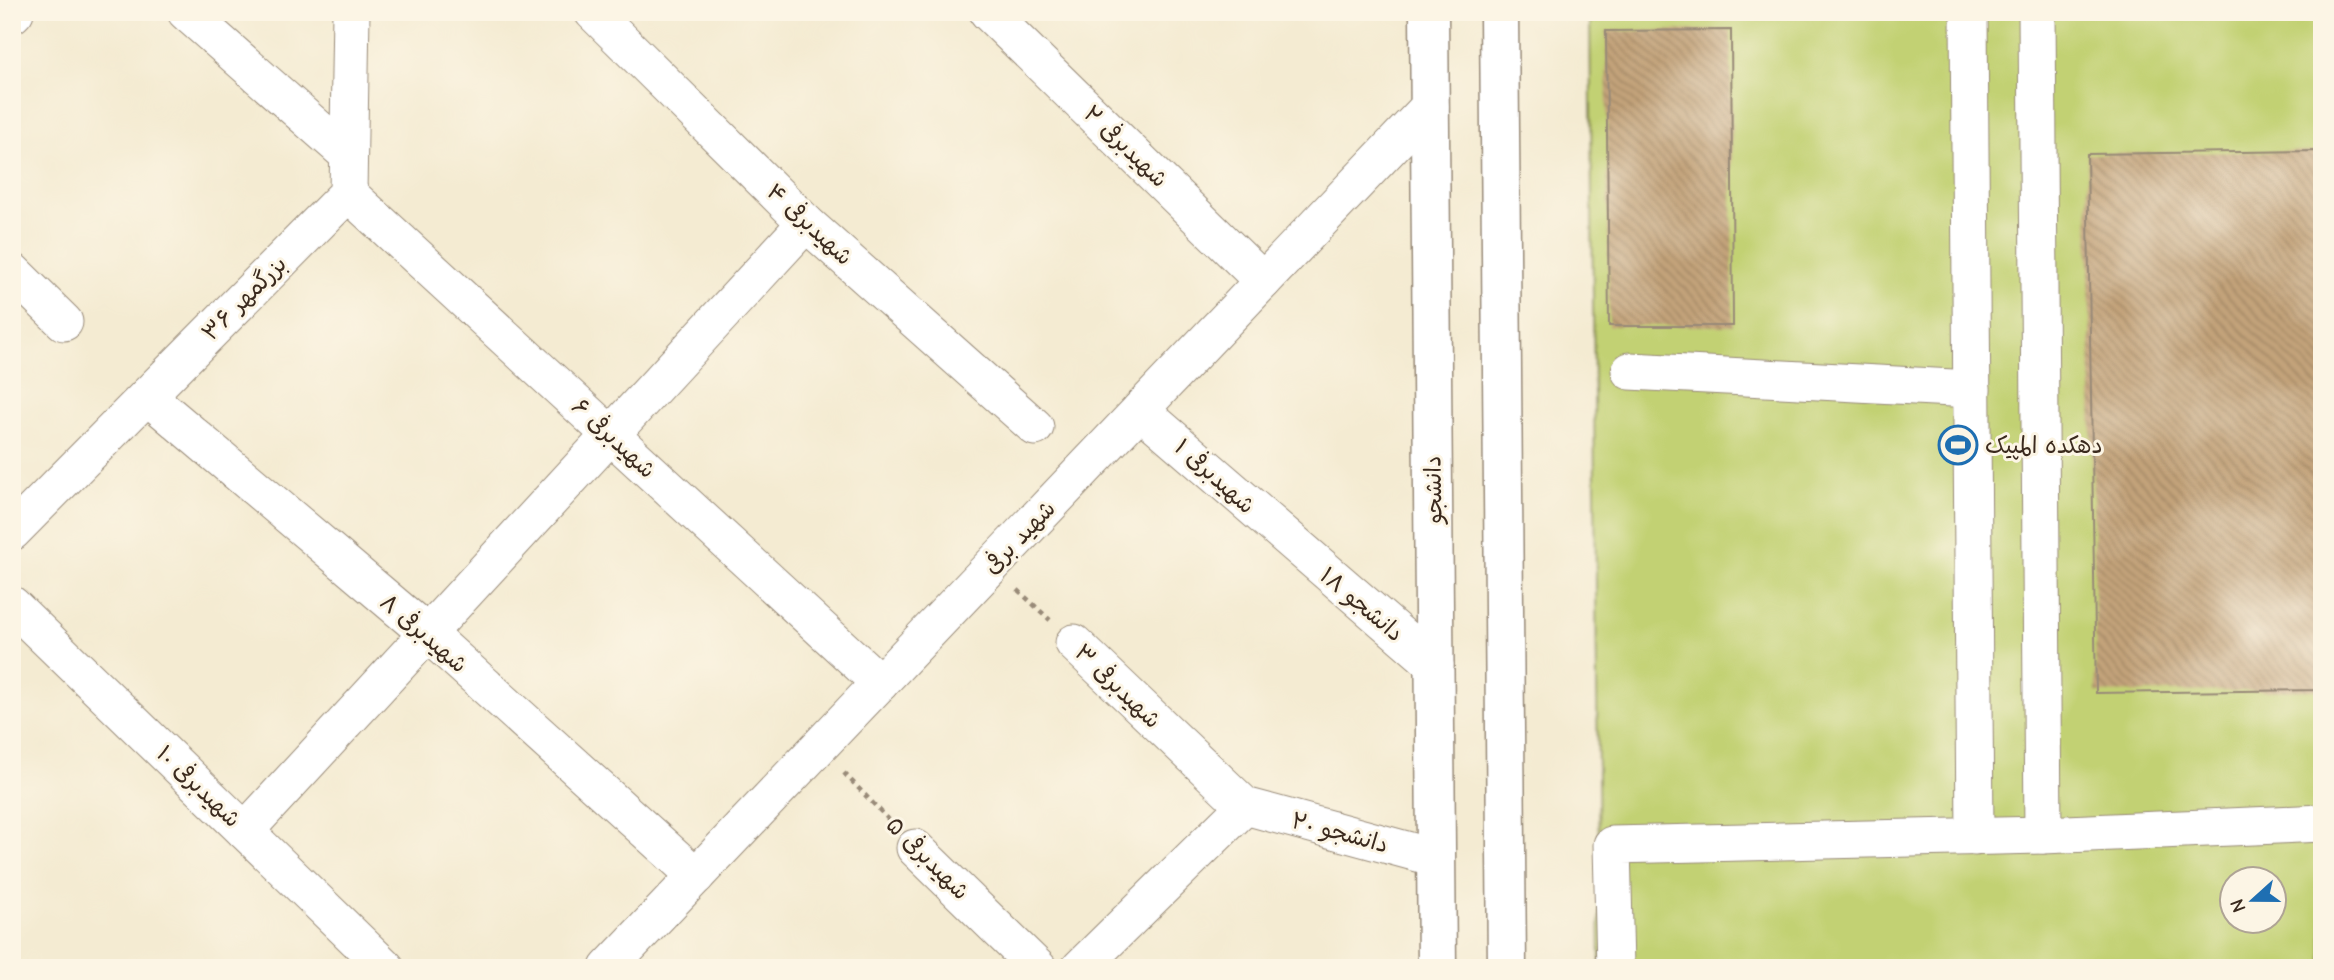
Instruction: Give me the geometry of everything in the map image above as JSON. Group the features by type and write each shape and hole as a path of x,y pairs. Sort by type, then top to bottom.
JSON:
{"main road":[{"name":"دانشجو","path":"1429,12 1437,968"},
{"path":"1499,12 1507,968"}],"street":[{"path":"186,12 347,154"},
{"path":"348,193 351,12"},
{"name":"شهیدبرفی ۴","path":"593,12 806,223 1035,427"},
{"name":"شهیدبرفی ۲","path":"989,12 1263,281"},
{"path":"1969,12 1975,837"},
{"path":"2037,12 2043,835"},
{"name":"شهید برفی","path":"608,968 1430,106"},
{"name":"بزرگمهر ۳۶","path":"12,532 348,193"},
{"name":"شهیدبرفی ۶","path":"348,193 880,683"},
{"path":"245,831 806,223"},
{"path":"12,271 64,322"},
{"path":"1630,371 1972,389"},
{"name":"شهیدبرفی ۸","path":"147,396 427,634 696,876"},
{"name":"شهیدبرفی ۱","path":"1140,410 1289,542"},
{"name":"دانشجو ۱۸","path":"1289,542 1435,665"},
{"name":"شهیدبرفی ۱۰","path":"12,605 386,968"},
{"name":"شهیدبرفی ۳","path":"1074,643 1245,806"},
{"path":"1080,968 1245,806"},
{"name":"دانشجو ۲۰","path":"1245,806 1436,858"},
{"path":"1615,968 1612,845 2043,835 2322,823"},
{"name":"شهیدبرفی ۵","path":"915,848 1038,968"}],"path":[{"name":"شهیدبرفی ۳","path":"992,565 1074,643"},
{"name":"شهیدبرفی ۵","path":"819,746 915,848"}],"green space":[{"name":"دهکده المپیک","path":"1590,12 2322,12 2322,968 1600,968"}],"building":[{"path":"1731,30 1733,326 1609,326 1606,31"},
{"path":"2322,151 2322,690 2096,693 2087,154"}],"place":[{"name":"دهکده المپیک","path":"1958,445"}]}
